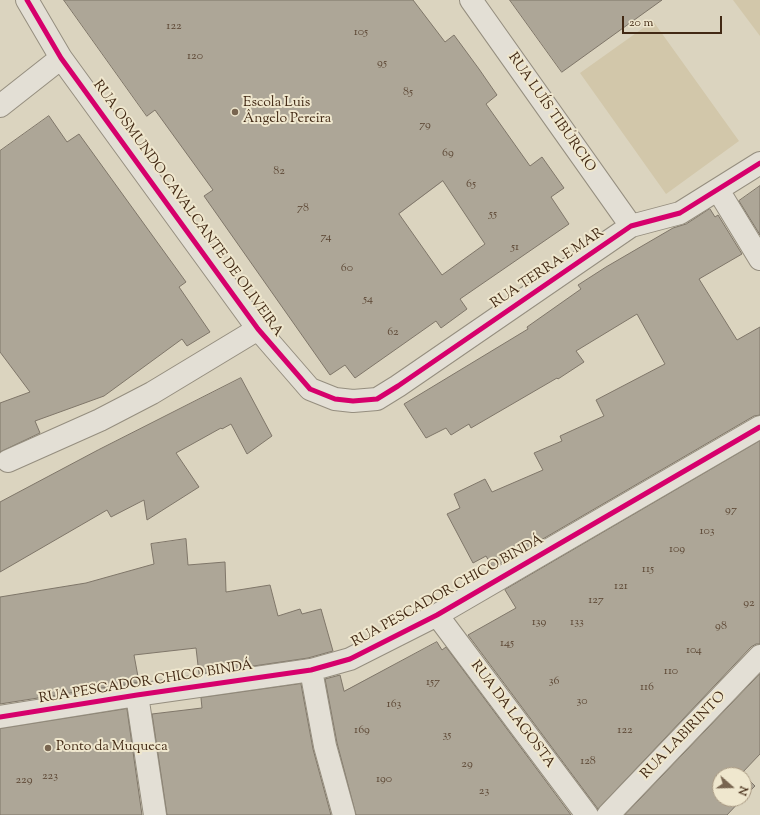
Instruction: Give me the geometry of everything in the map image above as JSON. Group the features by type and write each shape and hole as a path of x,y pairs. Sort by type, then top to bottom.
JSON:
{"street":[{"name":"RUA OSMUNDO CAVALCANTE DE OLIVEIRA","path":"27,0 61,58 258,329 310,389 335,399 353,401"},
{"name":"RUA LUÍS TIBÚRCIO","path":"471,0 631,226"},
{"path":"0,106 61,58"},
{"name":"RUA TERRA E MAR","path":"353,401 376,399 398,386 631,226 680,213 760,163"},
{"path":"718,190 760,259"},
{"path":"8,461 100,420 152,393 258,329"},
{"name":"RUA PESCADOR CHICO BINDÁ","path":"0,717 137,695 311,670 350,659 437,615 760,427"},
{"name":"RUA DA LAGOSTA","path":"437,615 587,815"},
{"name":"RUA LABIRINTO","path":"608,815 760,656"},
{"path":"311,670 325,746 344,815"},
{"path":"137,695 155,815"}],"shaded area":[{"path":"733,0 760,0 760,36"},
{"path":"653,21 739,141 666,194 580,73"}],"building":[{"path":"64,0 413,0 445,42 454,35 479,69 497,95 486,104 530,166 542,157 564,188 551,197 569,224 460,299 467,309 441,328 436,321 355,378 345,365 330,375 204,196 213,190 155,110 147,116","holes":["443,181 485,244 442,275 399,214"]},
{"path":"510,0 662,0 562,72"},
{"path":"49,116 67,142 79,134 186,282 179,287 210,332 187,346 182,339 104,396 35,421 40,433 0,452 0,403 30,392 0,352 0,151"},
{"path":"760,186 760,235 739,201"},
{"path":"710,209 715,217 718,215 742,254 699,279 737,340 760,327 760,415 754,416 493,568 486,556 473,563 447,514 460,508 454,494 485,479 492,492 543,470 534,453 562,441 560,436 604,416 596,400 665,364 637,314 576,351 584,362 558,379 557,378 471,428 469,424 451,435 446,428 426,438 404,404 528,329 527,327 581,289 578,285 606,267 673,228 686,224"},
{"path":"241,378 272,436 247,454 231,424 222,429 221,428 176,453 199,487 147,520 144,500 111,517 107,510 0,572 0,502 98,450"},
{"path":"760,441 760,644 756,644 751,647 598,809 468,635 516,608 505,590"},
{"path":"186,539 188,565 225,562 226,592 270,585 278,616 300,609 302,614 321,609 333,651 308,658 199,674 196,648 134,655 139,682 0,704 0,597 86,583 154,564 151,544"},
{"path":"437,642 442,650 446,647 571,815 356,815 337,743 325,679 340,675 344,691"},
{"path":"760,674 760,754 748,767 712,767 712,807 734,807 727,815 625,815"},
{"path":"301,684 313,749 331,815 167,815 152,714 202,708 201,698"},
{"path":"127,709 142,815 0,815 0,729"}],"cycle path":[{"path":"27,0 61,58 258,329 310,389 335,399 353,401 377,399 631,226 680,213 760,163"},
{"path":"0,717 137,695 311,670 350,659 437,615 760,427"}],"place":[{"name":"Escola Luis Ângelo Pereira","path":"235,112"},
{"name":"Ponto da Muqueca","path":"48,748"}]}
